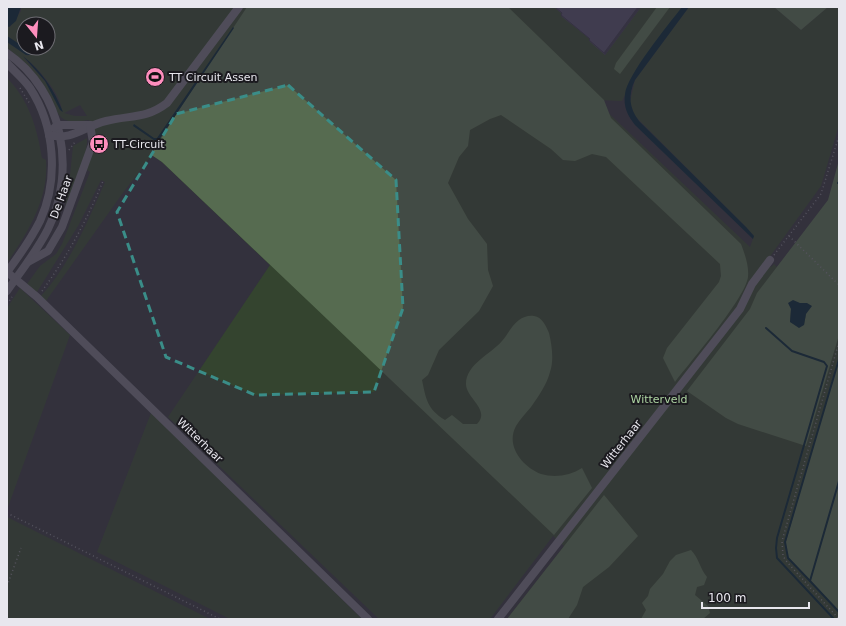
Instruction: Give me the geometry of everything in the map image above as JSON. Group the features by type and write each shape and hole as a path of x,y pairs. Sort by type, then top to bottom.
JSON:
{"street":[{"path":"90,126 57,125 48,135 60,138 83,131 90,126 108,120 149,114 167,103 239,7"},
{"name":"De Haar","path":"7,53 23,66 34,78 48,99 60,138 62,165 58,200 48,228 16,278 10,293"},
{"name":"De Haar","path":"7,63 29,87 39,106 48,135 52,168 45,206 29,241 7,272 16,278"},
{"name":"De Haar","path":"27,262 48,250 62,227 93,142 90,126"},
{"name":"Witterhaar","path":"498,619 740,309 752,284 770,260"},
{"name":"Witterhaar","path":"16,278 368,619"}],"path":[{"path":"17,84 32,108"},
{"path":"770,260 824,188 839,136"},
{"path":"37,297 54,274 73,242 103,181"},
{"path":"788,236 839,285"},
{"path":"7,304 10,293"},
{"path":"839,342 782,541 782,548 783,556 786,562 839,619"},
{"path":"7,513 220,619"},
{"path":"7,586 21,548"}],"highlighted area":[{"path":"288,85 396,180 403,308 374,392 255,395 166,357 117,212 176,114"}],"green space":[{"name":"Witterveld","path":"21,7 688,7 631,83 622,101 596,100 581,87 750,247 754,236 634,115 630,102 635,80 689,7 774,7 801,30 828,7 839,7 839,125 821,186 766,262 771,267 774,264 777,267 839,187 839,619 507,619 564,546 553,536 490,619 379,619 168,417 270,265 162,162 152,155 122,194 46,301 41,296 61,270 78,242 105,182 101,180 78,226 37,292 27,284 40,266 56,254 62,244 90,172 86,169 96,135 89,120 72,122 62,118 57,112 49,94 39,79 17,56 56,56 56,16 18,16 21,11","holes":["23,57 42,74 54,90 62,112 45,81","80,105 87,116 75,116 64,113"]},
{"path":"247,7 508,7 604,100 611,118 741,244 748,268 748,277 745,287 728,314 675,382 663,358 667,348 719,282 721,276 720,264 606,157 592,154 575,161 563,160 551,149 501,115 470,130 468,146 459,157 448,183 468,219 487,244 488,270 493,286 479,311 439,350 428,375 422,380 428,403 434,412 439,416 445,420 452,415 463,424 477,424 481,419 480,409 467,389 466,384 470,371 474,365 502,341 519,320 526,316 532,316 537,317 543,322 549,333 552,353 552,363 549,377 531,407 516,426 513,434 514,448 522,461 534,471 541,474 562,476 582,468 592,488 554,535 162,162 150,154 156,146 156,142 159,140"},
{"path":"657,7 670,7 620,74 614,69 616,63"},
{"path":"774,7 828,7 801,30"},
{"name":"Witterveld","path":"16,18 16,42 7,36 7,26 10,27"},
{"name":"Witterveld","path":"7,42 16,48 16,55 7,48"},
{"path":"7,78 21,96 31,115 38,136 42,158 46,160 46,174 41,202 36,214 7,263"},
{"path":"87,138 87,146 82,167 63,218 69,185 73,146"},
{"path":"839,160 839,335 806,446 738,424 726,418 687,391 750,309 757,293 828,200","holes":["791,309 806,314 804,325 790,322"]},
{"path":"20,288 70,335 8,507 7,308"},
{"path":"839,356 839,611 788,557 785,545"},
{"path":"151,413 362,619 230,619 97,552"},
{"path":"604,495 638,536 609,567 583,587 577,605 568,619 507,619"},
{"path":"7,517 210,619 7,619"},
{"path":"691,550 696,556 707,577 704,585 697,587 695,595 708,606 710,613 703,619 641,619 646,610 642,603 648,596 650,589 663,574 670,561 676,555"}],"water":[{"path":"7,7 21,7 18,16 16,16 16,21 9,27 7,26"},
{"path":"682,7 689,7 635,80 631,91 631,106 639,121 746,227 754,236 753,239 635,125 628,115 625,107 625,94 627,86 633,75 649,50"},
{"path":"233,27 234,28 159,140 155,141 133,126 134,124 154,138 157,138"},
{"path":"7,36 16,42 16,48 7,42"},
{"path":"23,56 47,81 63,112 60,110 45,81"},
{"path":"793,300 800,303 807,303 812,306 806,314 804,325 799,328 790,322 791,309 788,303"}],"building":[{"path":"555,7 638,7 604,53 589,40 590,39 561,15 562,13"}],"waterway":[{"path":"766,328 792,351 824,362 827,366 777,538 776,548 777,558 834,619"},
{"path":"810,581 788,558 785,542 839,359"},
{"path":"839,481 810,581 839,612"}],"place":[{"name":"TT Circuit Assen","path":"155,77"},
{"name":"TT-Circuit","path":"99,144"}]}
